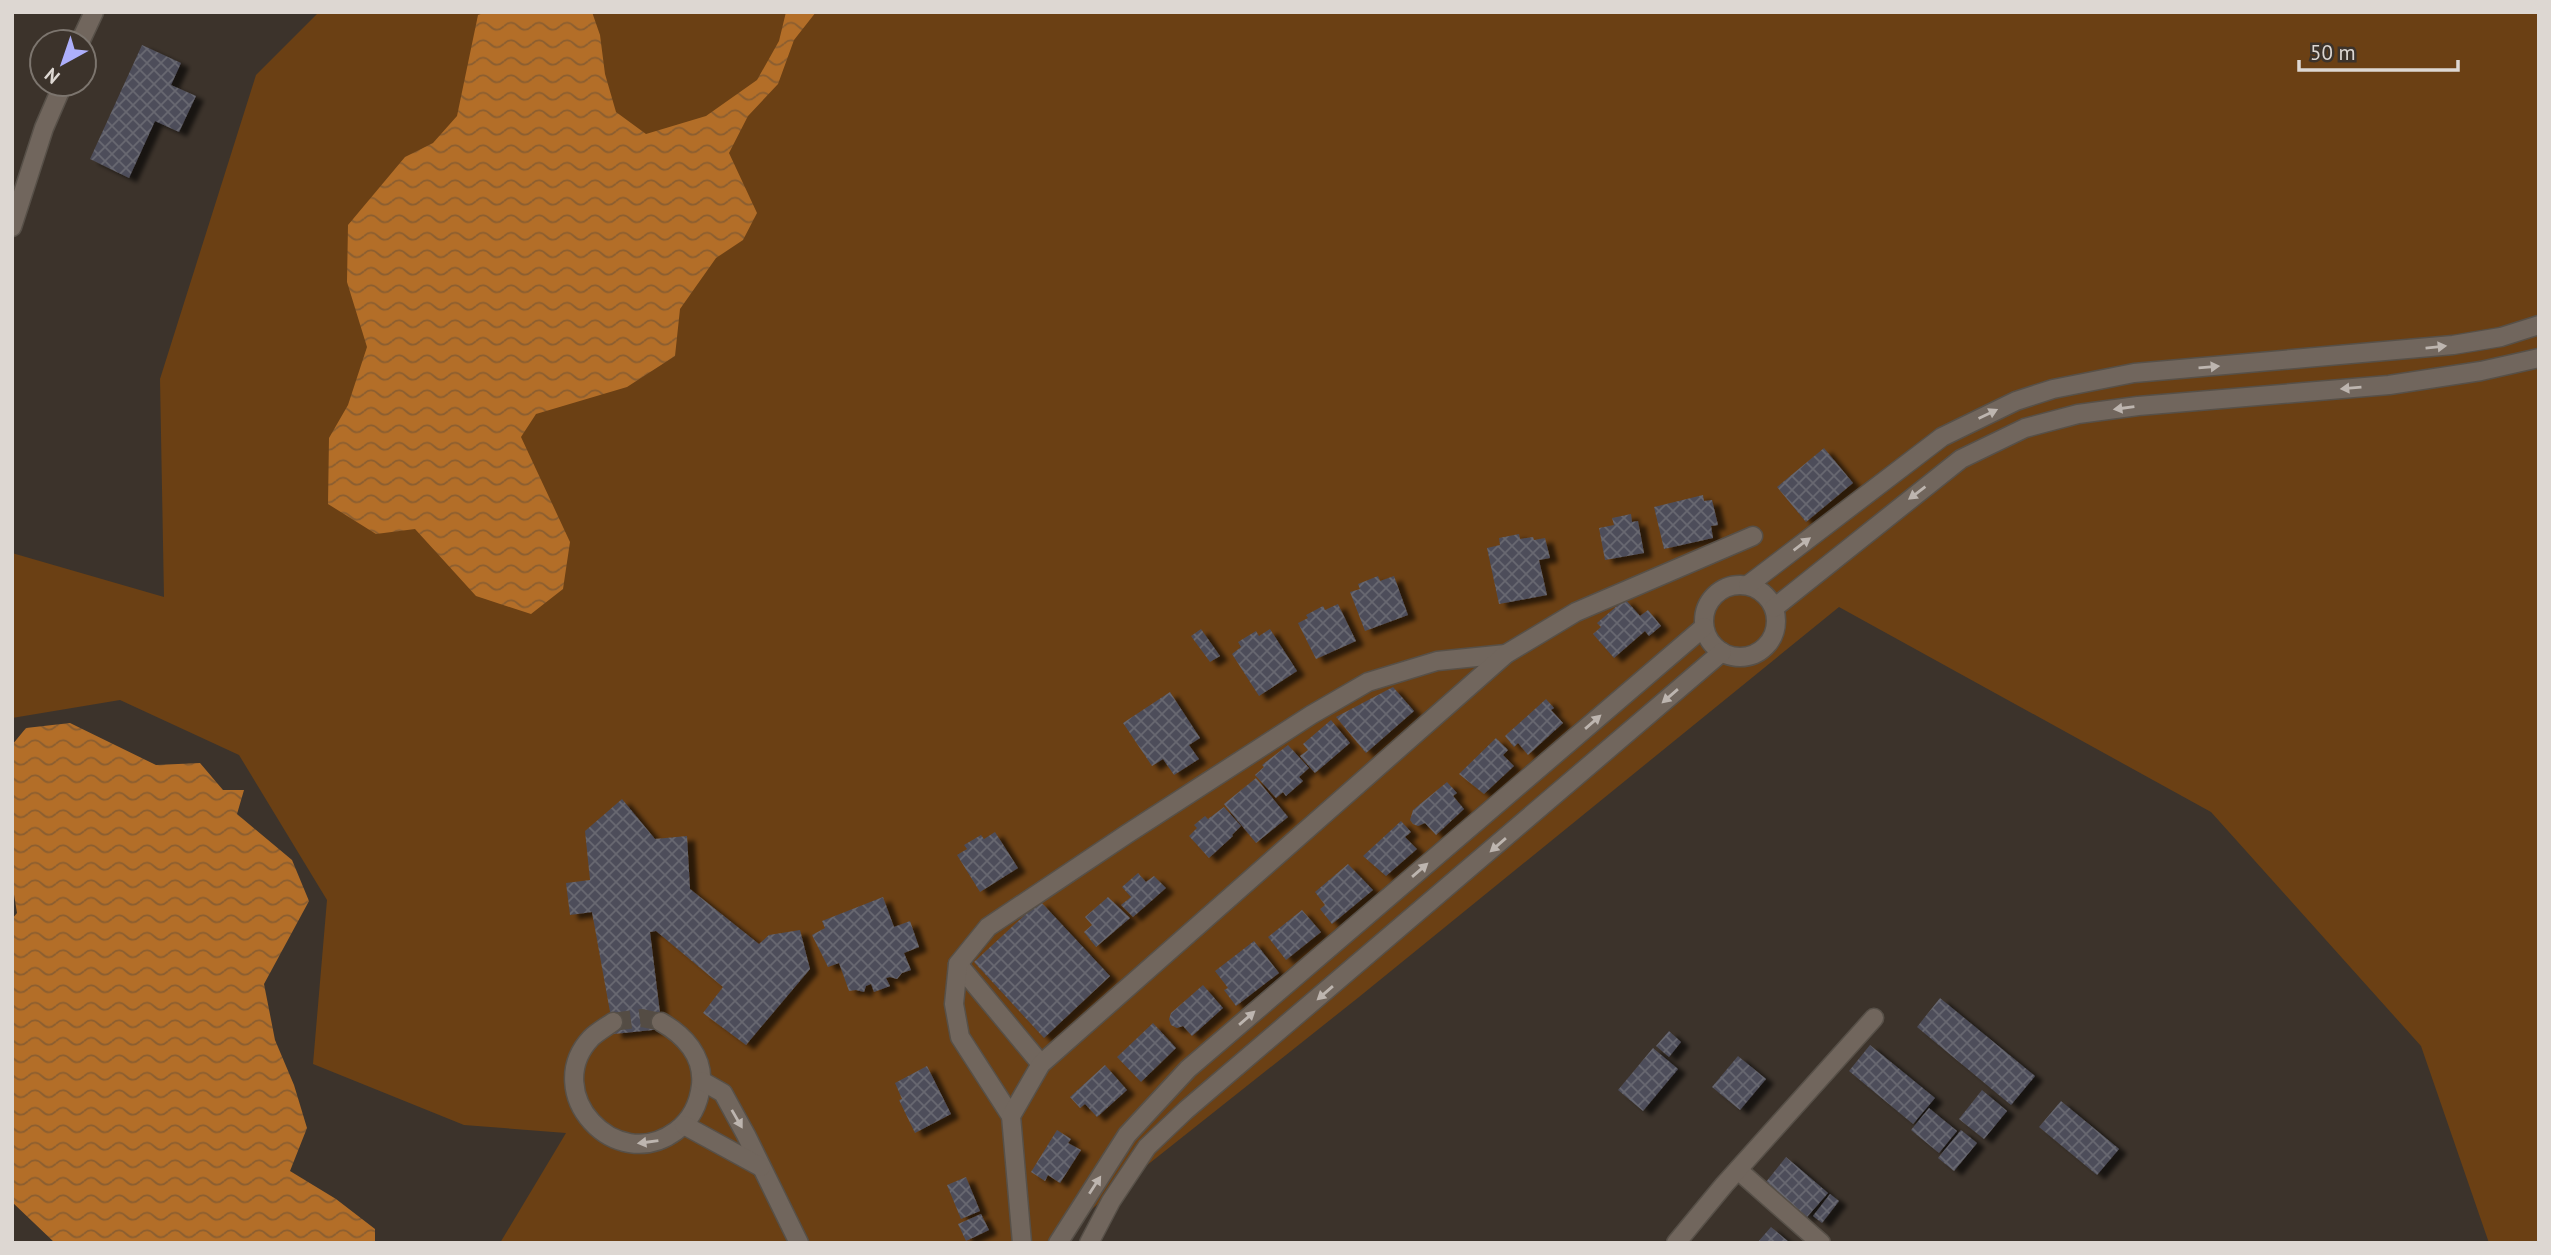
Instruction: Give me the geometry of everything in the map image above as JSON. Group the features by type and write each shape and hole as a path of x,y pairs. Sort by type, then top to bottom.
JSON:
{"street":[{"path":"87,28 94,12"},
{"path":"14,217 56,98"},
{"path":"1748,585 1942,437 2016,401 2053,389 2134,373 2453,345 2501,337 2539,325"},
{"path":"1774,608 1961,460 2025,428 2078,414 2138,406 2389,385 2482,371 2539,358"},
{"path":"1942,437 1961,460"},
{"path":"1011,1116 1041,1064 1506,653 1576,611 1754,536"},
{"path":"1748,585 1768,597 1774,608 1775,630 1764,648 1743,657 1732,656 1722,652 1707,637 1704,615 1714,594 1724,587 1748,585"},
{"path":"1058,1243 1128,1135 1188,1069 1704,627"},
{"path":"1089,1243 1111,1201 1147,1147 1186,1110 1722,652"},
{"path":"1022,1243 1011,1116 960,1037 954,1004 958,964 988,927 1311,715 1368,682 1437,661 1506,653"},
{"path":"958,964 1041,1064"},
{"path":"1676,1243 1874,1018"},
{"path":"613,1022 591,1037 580,1054 575,1073 576,1095 585,1116 601,1132 621,1142 644,1144 666,1138 684,1125 694,1112 700,1097 702,1081 699,1062 690,1045 677,1031 661,1022"},
{"path":"702,1081 723,1093 799,1243"},
{"path":"684,1125 761,1167"},
{"path":"1738,1170 1821,1243"}],"shaded area":[{"path":"319,12 2539,12 2539,1243 2489,1243 2421,1046 2211,812 1839,607 1359,997 1049,1243 500,1243 566,1133 464,1125 313,1064 327,900 239,755 120,700 12,718 12,553 164,597 160,379 256,75"}],"water":[{"path":"486,12 592,12 600,35 605,74 616,112 646,134 706,116 757,80 779,41 786,12 816,12 794,40 778,84 748,116 729,153 757,213 743,240 716,258 680,309 675,356 627,387 536,414 521,437 570,542 563,589 531,614 476,596 415,529 376,534 328,504 329,438 348,405 367,347 347,282 348,225 405,157 433,143 457,116 478,15"},
{"path":"70,723 156,765 200,763 223,790 244,790 237,814 292,860 309,901 264,984 275,1040 294,1085 307,1128 290,1171 336,1199 375,1229 375,1243 55,1243 12,1202 12,919 17,913 12,882 12,745 26,728"}],"building":[{"path":"142,45 181,63 171,85 196,96 179,132 155,121 129,178 90,159"},
{"path":"1824,448 1853,483 1806,522 1777,487"},
{"path":"1703,495 1704,501 1712,500 1718,525 1711,526 1713,538 1664,549 1654,507"},
{"path":"1631,514 1632,522 1638,521 1644,553 1605,560 1599,528 1614,525 1612,518"},
{"path":"1519,534 1520,539 1545,538 1550,558 1539,560 1547,595 1499,604 1487,548 1500,545 1499,538"},
{"path":"1378,576 1380,581 1394,576 1408,615 1365,631 1350,592 1360,589 1358,584"},
{"path":"1625,599 1640,616 1648,610 1661,626 1649,636 1645,631 1614,658 1593,634 1601,627 1597,623"},
{"path":"1338,604 1356,641 1316,659 1298,623 1308,618 1306,615 1323,606 1325,610"},
{"path":"1201,629 1220,656 1210,662 1191,636"},
{"path":"1270,629 1297,671 1259,696 1232,654 1241,647 1238,642 1256,631 1259,636"},
{"path":"1393,687 1414,711 1366,753 1336,717"},
{"path":"1170,692 1200,738 1189,745 1199,759 1174,775 1163,759 1152,766 1123,723"},
{"path":"1546,699 1554,708 1551,710 1563,723 1528,755 1518,743 1514,747 1505,736"},
{"path":"1331,720 1350,743 1315,773 1300,756 1308,750 1303,744"},
{"path":"1496,738 1508,750 1503,755 1514,766 1484,794 1459,774"},
{"path":"1288,745 1309,768 1299,777 1303,781 1286,796 1283,792 1276,798 1255,775 1264,767 1262,765"},
{"path":"1256,778 1288,817 1256,843 1224,804"},
{"path":"1447,782 1457,793 1453,796 1464,809 1436,835 1425,823 1418,826 1410,820 1413,810"},
{"path":"622,799 655,839 687,836 690,889 759,944 769,935 800,930 810,969 746,1045 703,1013 723,987 656,931 650,932 662,1029 614,1034 592,912 570,915 566,883 590,880 585,831"},
{"path":"1224,807 1241,826 1209,858 1189,836 1197,828 1194,825"},
{"path":"1401,821 1411,832 1405,837 1417,849 1386,876 1363,856"},
{"path":"995,832 1018,868 980,892 957,855 967,849 964,845 981,835 984,839"},
{"path":"1348,864 1373,890 1332,924 1320,909 1325,905 1315,892"},
{"path":"1138,873 1146,882 1154,876 1166,888 1133,917 1121,905 1131,897 1122,887"},
{"path":"883,897 894,927 910,921 919,947 904,953 911,970 902,973 897,979 886,978 890,986 874,992 871,984 866,986 864,992 849,991 839,963 828,967 812,935 825,928 822,921"},
{"path":"1108,897 1130,918 1096,947 1084,932 1092,925 1085,917"},
{"path":"1040,901 1110,976 1044,1038 974,962"},
{"path":"1302,910 1321,932 1286,960 1268,937"},
{"path":"1254,941 1279,973 1236,1006 1224,990 1228,988 1215,971"},
{"path":"1203,985 1223,1008 1192,1036 1183,1026 1177,1028 1171,1025 1169,1019 1171,1013"},
{"path":"1940,998 2035,1076 2011,1105 1917,1027"},
{"path":"1153,1023 1176,1048 1141,1082 1117,1057"},
{"path":"1669,1031 1681,1042 1669,1057 1656,1046"},
{"path":"1870,1045 1935,1098 1913,1124 1849,1071"},
{"path":"1653,1048 1678,1069 1643,1111 1618,1090"},
{"path":"1738,1056 1766,1079 1740,1110 1712,1087"},
{"path":"1105,1065 1127,1090 1097,1117 1085,1104 1080,1108 1070,1097"},
{"path":"927,1066 951,1114 915,1133 899,1100 902,1099 895,1083"},
{"path":"1982,1090 2007,1111 1984,1139 1959,1119"},
{"path":"2061,1101 2119,1149 2097,1175 2039,1127"},
{"path":"1929,1108 1957,1131 1939,1153 1911,1130"},
{"path":"1057,1130 1071,1139 1068,1143 1081,1150 1060,1183 1048,1175 1045,1181 1031,1172"},
{"path":"1961,1130 1977,1143 1954,1171 1938,1158"},
{"path":"1786,1157 1828,1193 1807,1217 1766,1182"},
{"path":"966,1177 980,1211 961,1219 947,1185"},
{"path":"1830,1194 1839,1201 1822,1223 1813,1216"},
{"path":"981,1214 989,1230 966,1241 958,1224"},
{"path":"1771,1227 1790,1243 1757,1243"}],"tunnel":[{"path":"613,1022 642,1018 661,1022"}]}
